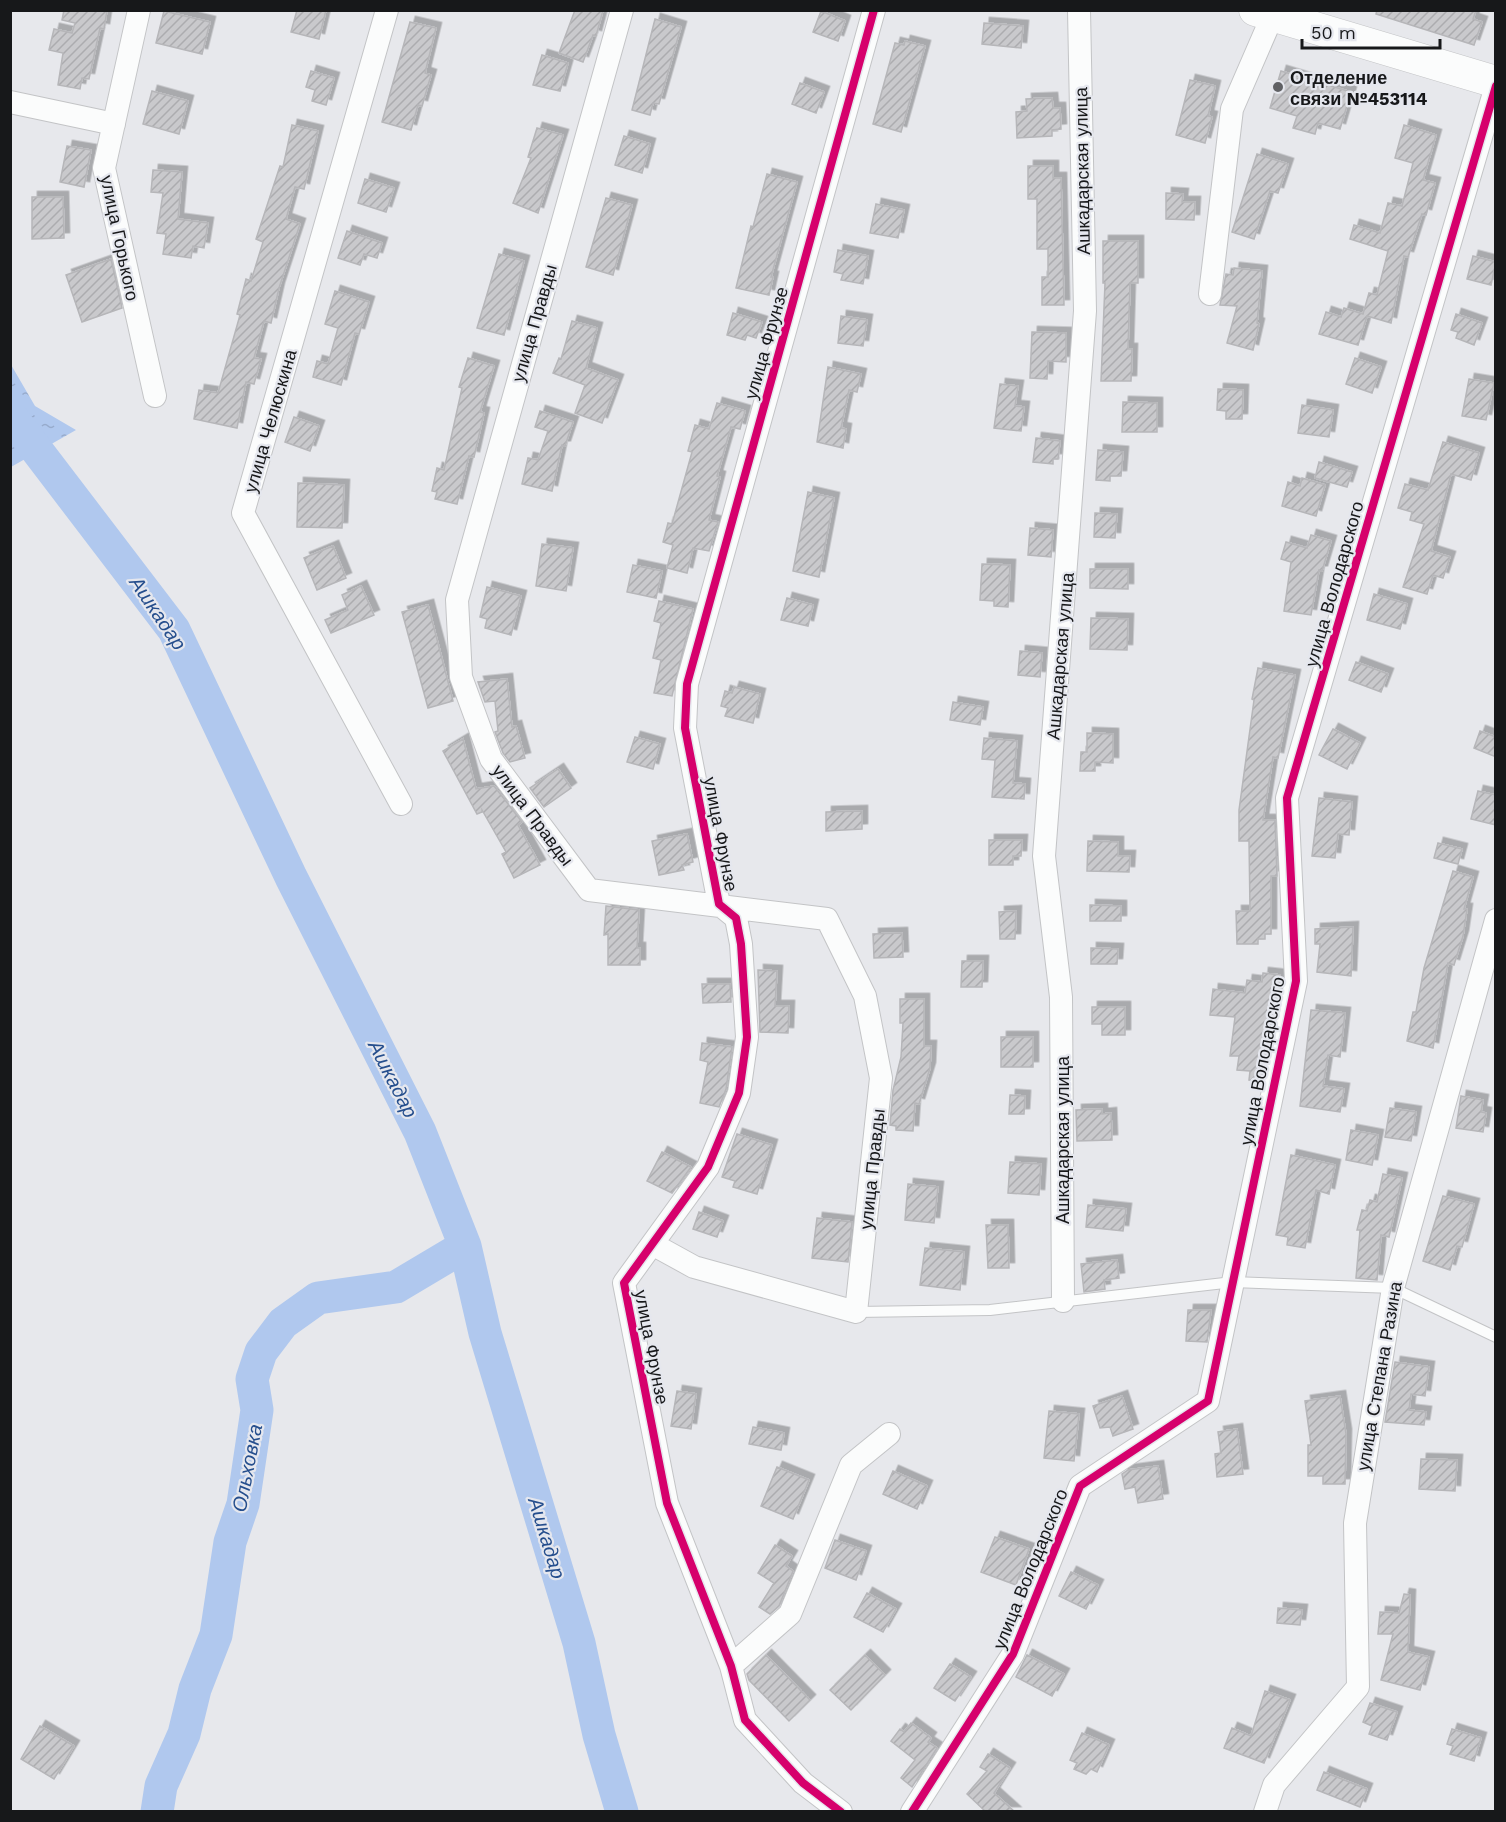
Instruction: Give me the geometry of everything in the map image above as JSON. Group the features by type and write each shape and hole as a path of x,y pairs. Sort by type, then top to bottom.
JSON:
{"street":[{"name":"улица Горького","path":"139,10 104,168 155,396"},
{"name":"улица Челюскина","path":"387,10 243,513 401,804"},
{"name":"улица Правды","path":"622,10 457,600 461,677 490,759 590,890 827,919 865,996 881,1078 856,1312"},
{"name":"улица Фрунзе","path":"841,1812 803,1783 745,1720 731,1666 667,1503 624,1283 654,1245 708,1167 739,1093 747,1037 741,944 736,918 719,904 685,728 687,684 874,10"},
{"name":"Ашкадарская улица","path":"1063,1301 1061,997 1044,856 1085,311 1079,10"},
{"path":"1210,294 1232,109 1268,12 1496,82"},
{"name":"улица Володарского","path":"912,1812 1013,1654 1080,1486 1208,1401 1296,981 1287,798 1496,86"},
{"path":"10,102 114,124"},
{"name":"улица Степана Разина","path":"1265,1812 1274,1785 1358,1687 1355,1523 1393,1288 1496,920"},
{"path":"654,1245 694,1267 856,1312"},
{"path":"731,1666 790,1614 851,1465 889,1434"}],"lane":[{"path":"856,1312 990,1310 1233,1282 1393,1288 1496,1338"}],"water":[{"path":"10,363 35,406 76,430 11,467"}],"building":[{"path":"64,10 107,10 104,29 100,28 89,79 82,78 80,89 58,85 63,53 49,50 54,29 72,33 75,23 62,20"},
{"path":"297,10 326,10 319,39 291,32"},
{"path":"575,10 603,10 596,36 593,35 583,62 559,53"},
{"path":"1377,10 1476,10 1473,19 1482,22 1474,45 1376,14"},
{"path":"164,11 210,22 202,54 156,43"},
{"path":"821,11 845,21 838,41 813,32"},
{"path":"655,19 681,27 659,104 653,103 650,115 632,110"},
{"path":"410,22 436,28 425,73 431,75 422,106 418,105 411,130 382,122"},
{"path":"984,23 1023,26 1021,48 982,44"},
{"path":"905,41 925,46 901,132 873,124 895,43 904,45"},
{"path":"542,55 568,63 560,91 533,85"},
{"path":"311,71 334,78 326,105 312,101 315,90 306,87"},
{"path":"1281,71 1351,92 1340,129 1318,123 1315,134 1293,128 1297,116 1270,108"},
{"path":"1190,80 1215,86 1208,116 1212,117 1205,143 1176,135"},
{"path":"800,83 824,92 816,113 792,104"},
{"path":"152,91 188,101 179,134 143,124"},
{"path":"1052,98 1053,108 1060,108 1061,129 1052,130 1052,136 1017,138 1016,112 1027,111 1026,99"},
{"path":"292,125 318,131 304,189 295,187 286,219 300,224 279,288 271,323 264,321 254,358 261,359 254,384 246,382 237,428 194,419 199,390 218,393 240,315 237,314 246,279 251,281 263,242 256,239 280,166 283,167"},
{"path":"1404,125 1436,135 1423,180 1435,183 1426,215 1422,214 1408,257 1404,256 1391,323 1367,316 1358,345 1319,334 1326,312 1341,317 1344,308 1363,314 1369,293 1377,295 1388,251 1350,239 1354,225 1380,233 1388,203 1402,206 1413,163 1395,158"},
{"path":"537,128 563,135 538,213 513,203 531,158 528,157"},
{"path":"624,136 650,144 642,173 615,165"},
{"path":"67,146 91,150 84,187 60,182"},
{"path":"1257,154 1288,164 1278,193 1270,191 1254,239 1232,232"},
{"path":"1028,166 1053,166 1053,178 1061,178 1064,305 1042,305 1042,277 1048,277 1048,249 1037,249 1037,199 1028,199"},
{"path":"153,170 182,172 178,219 208,223 204,248 193,246 191,258 163,254 166,234 157,233 163,193 151,192"},
{"path":"767,174 797,182 771,277 773,277 769,295 736,288"},
{"path":"365,179 394,188 386,212 358,203"},
{"path":"1166,193 1183,194 1182,202 1195,202 1194,220 1166,219"},
{"path":"32,197 63,197 64,238 32,239"},
{"path":"606,198 632,205 613,275 586,267"},
{"path":"876,204 904,210 898,238 870,233"},
{"path":"347,231 382,243 377,258 364,254 360,265 338,258"},
{"path":"1103,241 1138,241 1138,283 1130,283 1128,349 1132,349 1131,381 1101,381 1105,283 1103,283"},
{"path":"838,250 868,256 863,284 841,280 843,274 834,272"},
{"path":"499,254 524,261 504,335 477,328"},
{"path":"1473,256 1496,262 1491,285 1467,279"},
{"path":"111,259 122,308 82,322 66,275"},
{"path":"1234,268 1262,271 1257,323 1259,324 1253,350 1227,343 1237,306 1220,305 1226,274 1233,275"},
{"path":"335,291 369,302 359,334 355,333 341,385 313,377 317,361 328,364 338,328 325,324"},
{"path":"733,313 762,322 756,338 747,335 745,340 727,335"},
{"path":"1456,314 1482,323 1474,345 1456,338 1458,332 1451,330"},
{"path":"841,316 867,320 863,346 838,343"},
{"path":"572,321 597,328 586,368 618,380 602,423 575,413 585,385 553,373 559,358 561,359"},
{"path":"1032,332 1066,333 1066,362 1048,361 1047,379 1030,378"},
{"path":"468,358 494,366 480,412 484,413 474,457 469,456 457,504 435,499 437,492 432,491 437,468 444,470 462,388 459,387"},
{"path":"1355,358 1381,367 1372,393 1346,384"},
{"path":"828,367 861,374 857,392 849,390 841,428 846,429 843,448 817,442"},
{"path":"1469,379 1494,383 1486,420 1462,416"},
{"path":"1000,384 1018,386 1015,406 1024,407 1021,431 994,428"},
{"path":"1218,389 1243,390 1242,419 1226,419 1226,411 1217,410"},
{"path":"1123,402 1157,403 1157,432 1122,432"},
{"path":"717,403 745,411 740,429 731,427 717,476 720,477 709,520 718,522 709,551 693,548 687,573 667,568 673,545 663,542 668,523 672,524 692,452 688,451 695,425 709,429"},
{"path":"1302,405 1333,410 1329,437 1298,433"},
{"path":"540,411 573,422 565,446 562,445 552,491 522,484 528,458 538,460 548,431 535,427"},
{"path":"294,417 319,426 310,451 285,442"},
{"path":"1036,438 1060,441 1058,459 1053,459 1053,464 1033,462"},
{"path":"1443,442 1479,453 1471,480 1451,474 1431,551 1450,557 1443,578 1433,575 1427,594 1403,587 1424,524 1410,520 1412,512 1398,508 1405,484 1428,490"},
{"path":"1098,450 1123,452 1121,476 1110,476 1110,481 1096,480"},
{"path":"1319,462 1352,472 1347,487 1315,478"},
{"path":"1302,478 1325,485 1316,516 1282,506 1288,482 1300,486"},
{"path":"298,483 344,485 342,528 297,527"},
{"path":"808,492 834,498 819,577 793,571"},
{"path":"1095,513 1117,514 1115,538 1094,537"},
{"path":"1030,528 1053,530 1051,557 1028,555"},
{"path":"1311,535 1331,541 1322,571 1319,570 1311,615 1284,611 1291,562 1281,559 1286,542 1307,548"},
{"path":"542,544 573,548 566,591 536,586"},
{"path":"333,546 346,578 317,590 304,558"},
{"path":"982,564 1010,565 1008,607 994,606 994,601 980,600"},
{"path":"633,565 662,571 656,598 627,592"},
{"path":"1090,569 1128,569 1128,589 1090,588"},
{"path":"361,586 374,615 331,633 325,620 348,610 342,595"},
{"path":"487,587 521,596 511,635 485,628 487,619 480,617"},
{"path":"1374,594 1407,604 1400,629 1367,620"},
{"path":"787,598 813,605 808,626 781,620"},
{"path":"659,601 693,609 672,696 654,693 661,660 653,658 661,623 654,621"},
{"path":"428,605 453,701 428,708 402,612"},
{"path":"1091,618 1128,619 1127,650 1090,649"},
{"path":"1020,651 1042,653 1040,677 1018,675"},
{"path":"1356,662 1388,674 1381,692 1349,680"},
{"path":"1258,668 1295,675 1278,758 1273,757 1263,820 1275,820 1277,876 1271,876 1271,934 1265,934 1265,939 1258,939 1258,944 1237,944 1236,911 1250,911 1249,841 1239,841 1239,810 1254,700 1252,699"},
{"path":"507,679 512,727 516,726 525,758 510,762 503,753 495,732 498,731 495,701 485,702 478,682"},
{"path":"734,687 760,694 753,723 725,716 728,708 721,706 725,691 732,693"},
{"path":"953,702 983,707 980,725 950,720"},
{"path":"1333,729 1360,743 1347,769 1319,755"},
{"path":"1480,731 1496,737 1496,757 1474,748"},
{"path":"1087,733 1113,734 1113,763 1095,762 1095,771 1080,771 1081,752 1087,752"},
{"path":"635,737 660,744 653,769 627,762"},
{"path":"984,738 1017,741 1013,783 1025,784 1024,799 992,797 995,760 982,759"},
{"path":"463,739 476,789 494,786 522,822 518,825 540,865 514,878 502,854 506,852 482,810 477,814 443,751"},
{"path":"558,769 571,788 544,807 530,788"},
{"path":"1478,791 1496,795 1496,825 1471,819"},
{"path":"1319,798 1352,802 1349,835 1338,834 1335,858 1312,856"},
{"path":"862,811 862,829 826,831 826,812"},
{"path":"687,834 693,862 682,865 684,870 659,875 652,841"},
{"path":"989,840 1022,840 1021,856 1013,856 1013,865 989,865"},
{"path":"1088,841 1118,842 1118,856 1130,856 1129,872 1087,871"},
{"path":"1438,843 1462,849 1458,864 1434,858"},
{"path":"1453,871 1473,877 1464,909 1467,909 1463,936 1454,965 1448,963 1433,1048 1407,1041 1413,1012 1416,1012 1424,968"},
{"path":"1090,905 1121,906 1121,921 1090,921"},
{"path":"606,906 639,910 637,948 640,948 640,965 608,965 608,934 604,935"},
{"path":"1016,911 1015,939 1000,939 999,912"},
{"path":"1353,927 1351,976 1317,972 1320,944 1315,944 1315,929"},
{"path":"902,933 903,957 874,958 873,934"},
{"path":"1091,948 1118,949 1117,964 1091,964"},
{"path":"962,961 983,961 982,987 961,987"},
{"path":"758,970 777,971 775,1006 789,1006 788,1033 760,1032"},
{"path":"1263,973 1280,975 1277,1008 1261,1081 1249,1080 1250,1071 1237,1070 1239,1056 1230,1056 1235,1017 1210,1015 1213,989 1245,993 1247,980 1262,982"},
{"path":"702,984 730,984 731,1002 703,1003"},
{"path":"900,999 924,999 924,1046 931,1046 930,1068 919,1104 915,1103 913,1131 896,1130 896,1126 890,1125 893,1090 901,1057 903,1023 900,1023"},
{"path":"1092,1007 1125,1007 1125,1035 1102,1035 1102,1024 1092,1024"},
{"path":"1311,1010 1345,1013 1340,1057 1328,1055 1323,1086 1344,1089 1340,1112 1300,1106"},
{"path":"1001,1037 1033,1037 1033,1067 1001,1067"},
{"path":"702,1043 732,1047 726,1089 719,1107 700,1103 708,1062 700,1060"},
{"path":"1010,1095 1025,1096 1024,1114 1009,1114"},
{"path":"1461,1096 1483,1100 1481,1112 1486,1113 1483,1132 1456,1128"},
{"path":"1390,1108 1416,1112 1411,1141 1385,1137"},
{"path":"1102,1109 1102,1114 1111,1113 1112,1140 1077,1141 1076,1110"},
{"path":"1351,1130 1378,1135 1372,1165 1346,1160"},
{"path":"737,1134 772,1145 757,1194 733,1187 735,1181 722,1177"},
{"path":"662,1152 691,1167 672,1193 647,1181"},
{"path":"1291,1155 1335,1165 1329,1194 1316,1190 1305,1248 1287,1245 1288,1237 1276,1235"},
{"path":"1010,1162 1041,1164 1039,1195 1008,1193"},
{"path":"1383,1174 1402,1178 1389,1237 1381,1235 1377,1280 1356,1278 1360,1230 1357,1230 1362,1210 1367,1211 1370,1200 1377,1202"},
{"path":"908,1184 938,1187 934,1223 905,1220"},
{"path":"1443,1196 1474,1204 1462,1247 1457,1246 1450,1270 1423,1261"},
{"path":"1088,1205 1126,1209 1123,1231 1086,1227"},
{"path":"699,1212 723,1221 717,1237 693,1229"},
{"path":"817,1218 852,1222 848,1262 812,1258"},
{"path":"986,1225 1008,1225 1009,1268 988,1268"},
{"path":"925,1248 964,1252 960,1290 920,1285"},
{"path":"1117,1260 1119,1278 1104,1280 1105,1289 1084,1292 1081,1264"},
{"path":"1188,1310 1211,1310 1207,1342 1186,1341"},
{"path":"1395,1362 1429,1367 1425,1396 1411,1394 1409,1410 1426,1412 1424,1425 1385,1422"},
{"path":"677,1391 696,1394 691,1429 671,1426"},
{"path":"1122,1396 1133,1429 1113,1436 1110,1427 1100,1428 1093,1406"},
{"path":"1340,1396 1346,1434 1345,1484 1323,1484 1323,1476 1308,1476 1308,1445 1311,1445 1305,1401"},
{"path":"1049,1411 1079,1414 1074,1461 1044,1458"},
{"path":"753,1427 784,1433 781,1450 749,1444"},
{"path":"1237,1429 1243,1474 1217,1477 1215,1454 1221,1453 1218,1432"},
{"path":"1421,1459 1457,1460 1455,1491 1419,1489"},
{"path":"1158,1466 1163,1499 1138,1503 1135,1487 1125,1489 1122,1474 1128,1470"},
{"path":"777,1467 809,1480 793,1519 761,1506"},
{"path":"893,1471 927,1486 917,1509 883,1494"},
{"path":"995,1537 1029,1549 1016,1585 981,1572"},
{"path":"835,1540 866,1551 856,1580 825,1568"},
{"path":"775,1545 792,1556 786,1566 793,1571 779,1606 770,1614 759,1607 774,1583 758,1573"},
{"path":"1071,1572 1098,1585 1086,1609 1059,1596"},
{"path":"867,1593 896,1609 883,1632 854,1617"},
{"path":"1404,1594 1410,1595 1408,1652 1429,1657 1420,1690 1381,1680 1393,1634 1378,1634 1380,1612 1399,1613"},
{"path":"1278,1608 1302,1610 1300,1625 1277,1623"},
{"path":"766,1655 810,1700 789,1721 749,1680 747,1674"},
{"path":"865,1655 885,1675 851,1710 830,1690"},
{"path":"1027,1655 1064,1674 1052,1696 1016,1677"},
{"path":"950,1664 971,1677 955,1701 934,1688"},
{"path":"1265,1691 1290,1700 1264,1763 1224,1748 1232,1728 1251,1736"},
{"path":"1370,1703 1397,1712 1387,1740 1369,1734 1372,1726 1363,1722"},
{"path":"911,1723 931,1738 928,1742 937,1748 912,1787 901,1778 915,1760 891,1741 900,1729 904,1732"},
{"path":"40,1726 74,1746 54,1779 21,1759"},
{"path":"1452,1729 1481,1738 1474,1761 1450,1754 1453,1746 1447,1744"},
{"path":"1082,1733 1109,1745 1097,1772 1091,1769 1086,1774 1074,1769 1077,1763 1070,1760"},
{"path":"988,1754 1010,1768 994,1793 1015,1812 986,1812 967,1794 987,1771 980,1767"},
{"path":"1324,1772 1367,1789 1360,1807 1317,1790"}],"waterway":[{"name":"Ашкадар","path":"10,415 174,630 291,877 420,1132 465,1246 485,1333 579,1643 599,1735 622,1812"},
{"name":"Ольховка","path":"157,1812 161,1786 184,1734 195,1689 216,1635 230,1542 243,1504 257,1410 252,1379 261,1352 283,1323 318,1298 396,1287 465,1246"}],"cycle path":[{"path":"841,1812 803,1783 745,1720 731,1666 667,1503 624,1283 708,1167 739,1093 747,1037 741,944 736,918 719,904 685,728 687,684 874,10"},
{"path":"912,1812 1013,1654 1080,1486 1208,1401 1296,981 1287,798 1496,86"}],"place":[{"name":"Отделение связи №453114","path":"1278,87"}]}
